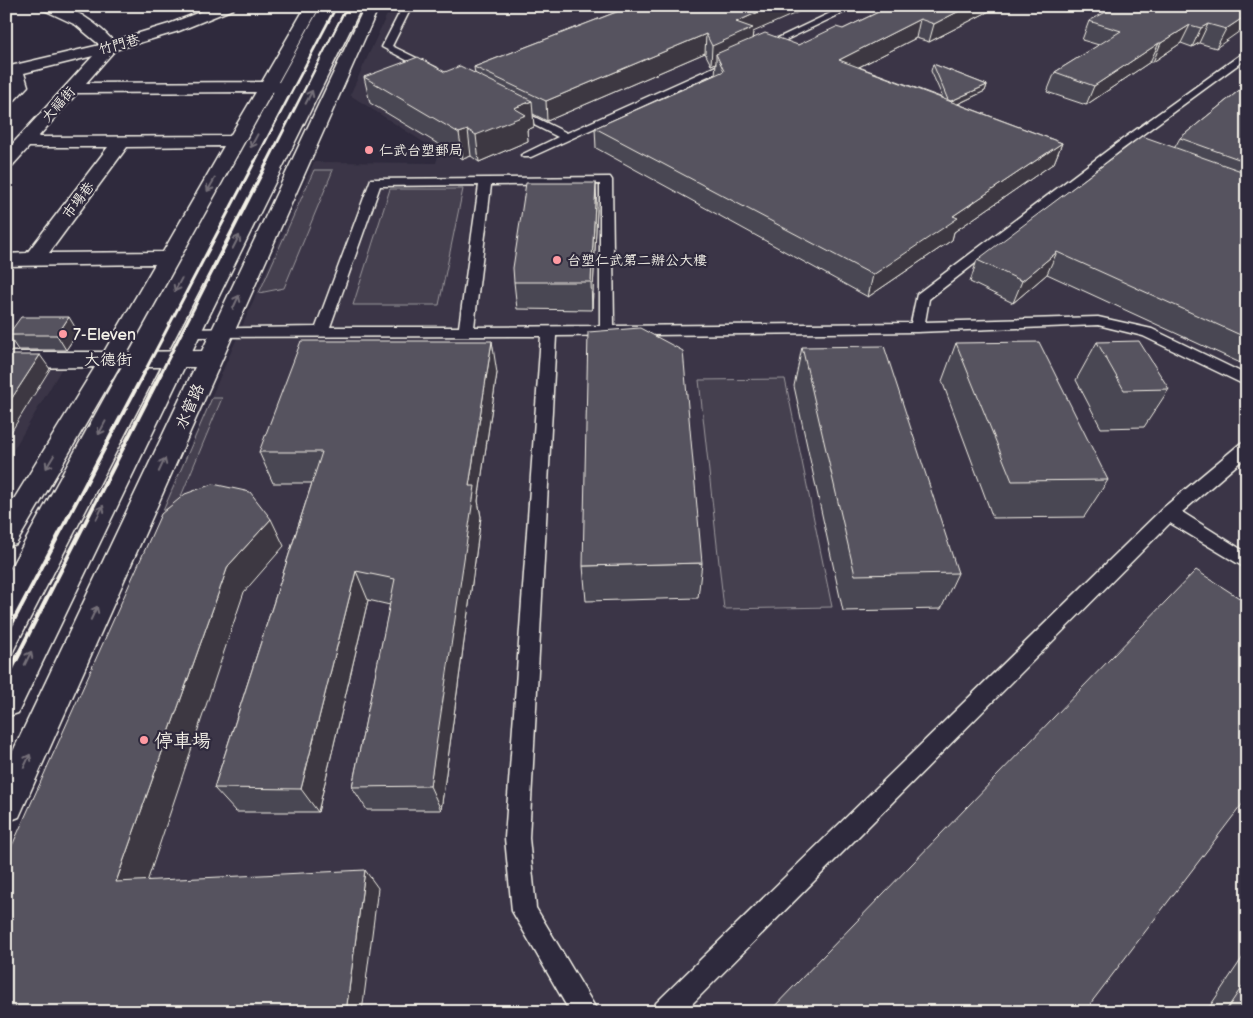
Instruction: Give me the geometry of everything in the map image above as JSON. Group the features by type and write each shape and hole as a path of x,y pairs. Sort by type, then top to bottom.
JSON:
{"street":[{"path":"47,6 71,16 99,33 110,47"},
{"name":"竹門巷","path":"10,71 110,47 176,28 228,6"},
{"path":"6,605 140,359 275,87 313,6"},
{"path":"6,536 112,359 237,141 328,6"},
{"name":"水管路","path":"6,702 355,6"},
{"name":"水管路","path":"6,805 372,6"},
{"name":"大福街","path":"6,162 110,47"},
{"path":"6,99 20,86 10,71"},
{"path":"73,88 275,87"},
{"name":"市場巷","path":"34,259 122,141"},
{"path":"24,142 237,141"},
{"path":"6,260 170,258"},
{"name":"大德街","path":"6,360 210,359"}],"lane":[{"path":"408,6 387,47 447,77"},
{"path":"527,155 853,6"},
{"path":"917,326 922,297 1120,146 1247,53"},
{"path":"498,103 567,137"},
{"path":"1120,146 1138,152"},
{"path":"321,333 374,182 606,180 607,331"},
{"path":"466,332 485,181"},
{"path":"190,332 607,331 1098,322 1147,332 1247,381"},
{"path":"549,331 517,838 524,911 585,1012"},
{"path":"665,1012 1169,513 1247,447"},
{"path":"1169,513 1247,562"}],"shaded area":[{"path":"391,6 1247,6 1247,1012 6,1012 6,867 314,162 436,163 439,152 350,95"},
{"path":"314,170 333,170 284,288 259,293"},
{"path":"390,189 463,189 439,305 353,305"},
{"path":"71,353 6,462 6,354"},
{"path":"785,379 832,607 724,609 699,380"},
{"path":"212,398 222,398 179,501 163,511"}],"building":[{"path":"632,6 772,6 736,22 753,28 712,46 706,34 546,101 474,67"},
{"path":"891,6 969,6 934,24 920,19 839,60 1062,143 953,216 958,218 873,275 595,128 724,71 716,54 765,33 798,45 836,27 843,29"},
{"path":"1117,6 1136,8 1139,6 1247,6 1247,15 1226,29 1208,24 1201,28 1190,25 1094,86 1055,72 1121,31 1089,21"},
{"path":"418,57 445,72 460,66 532,101 514,108 526,115 476,135 468,130 459,133 364,77"},
{"path":"933,64 987,85 951,101 948,100"},
{"path":"1247,84 1247,162 1180,138"},
{"path":"1142,136 1247,173 1247,338 1057,252 1022,281 977,260"},
{"name":"台塑仁武第二辦公大樓","path":"526,183 596,183 591,282 514,282 513,268"},
{"path":"21,317 69,317 57,335 8,335"},
{"path":"640,328 683,351 702,563 583,566 588,332"},
{"path":"301,341 492,341 469,486 475,486 430,786 352,787 395,579 356,571 301,789 214,788 322,452 259,452"},
{"path":"1139,341 1169,389 1124,390 1097,342"},
{"path":"1039,342 1108,480 1012,481 956,343"},
{"path":"884,346 958,573 855,575 802,347"},
{"path":"6,355 40,355 6,407"},
{"name":"停車場","path":"213,484 250,492 271,519 228,566 116,882 365,870 346,1012 6,1012 6,859 161,514 185,494"},
{"path":"1196,570 1247,603 1247,798 1084,1012 769,1012"},
{"path":"1247,979 1247,1012 1225,1012"}],"railway":[{"path":"255,162 337,6"},
{"path":"268,162 347,6"},
{"path":"143,375 255,161"},
{"path":"160,375 268,161"},
{"path":"6,635 144,373"},
{"path":"19,653 161,373"},
{"path":"6,679 20,652"}],"place":[{"name":"仁武台塑郵局","path":"369,150"},
{"name":"台塑仁武第二辦公大樓","path":"557,260"},
{"name":"7-Eleven","path":"63,334"},
{"name":"停車場","path":"144,740"}]}
